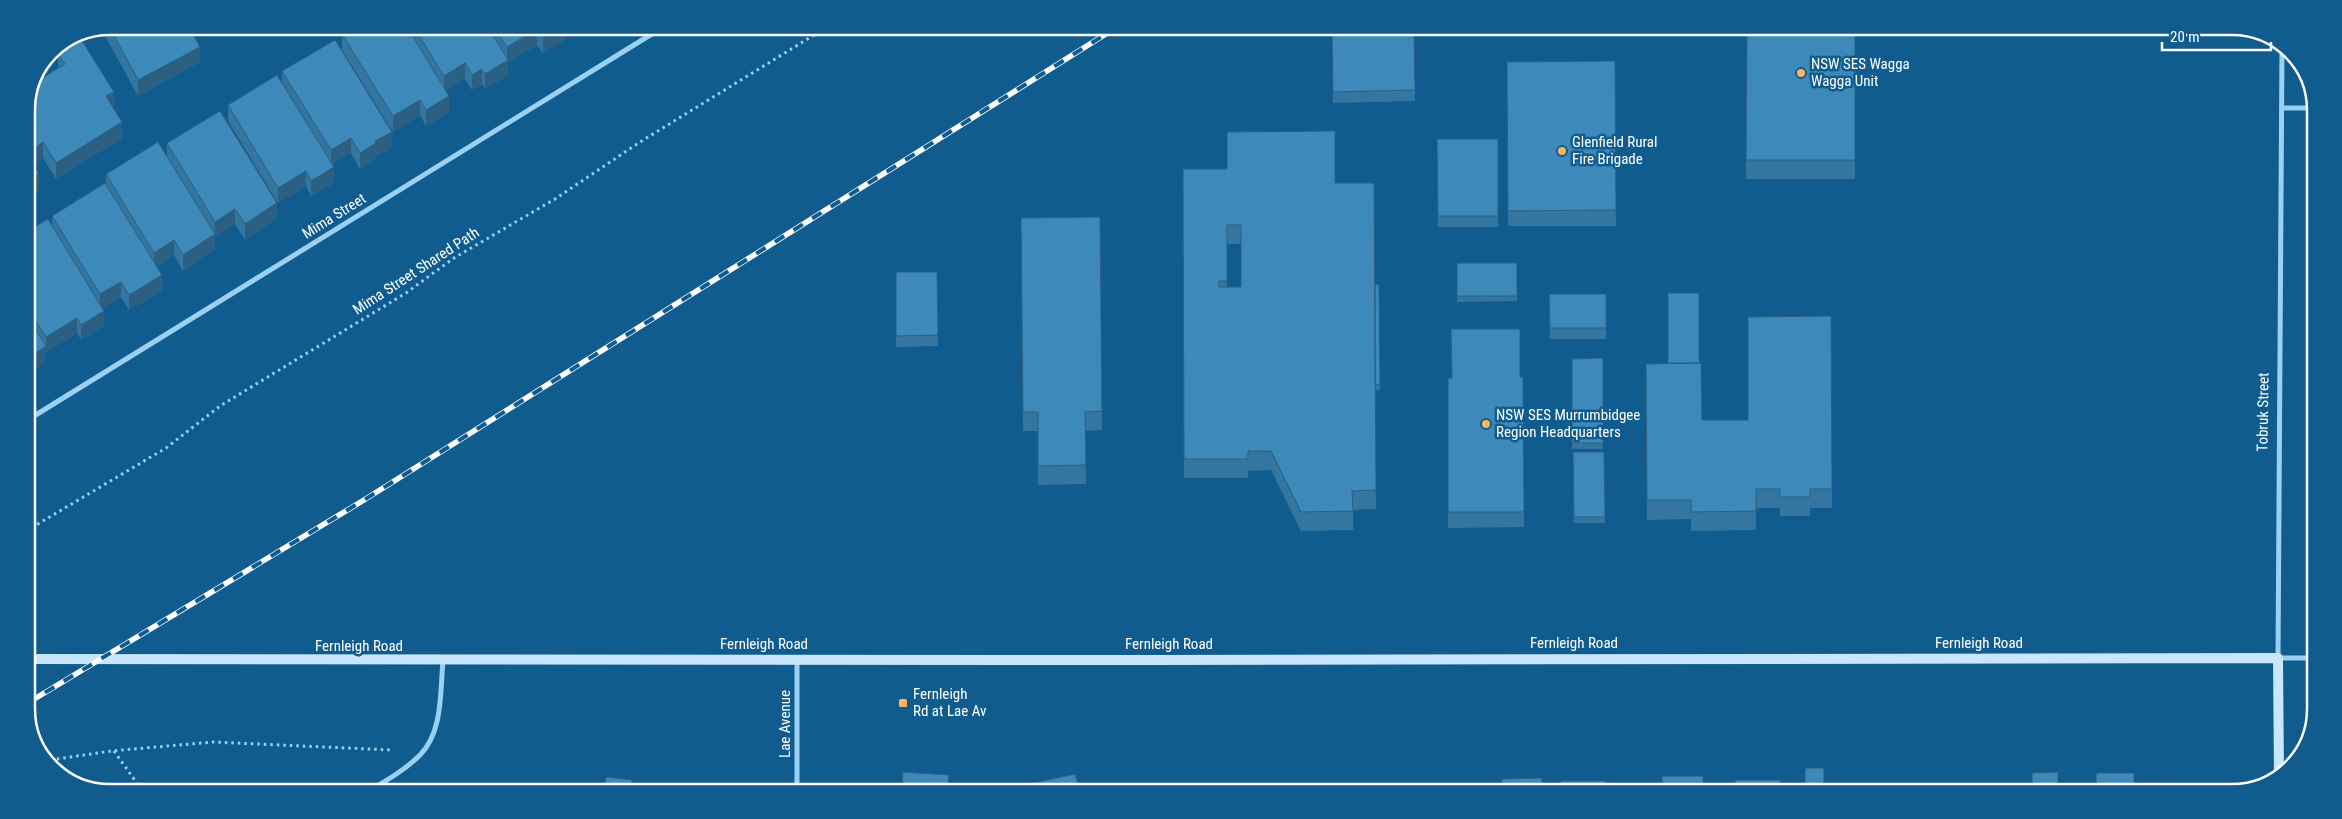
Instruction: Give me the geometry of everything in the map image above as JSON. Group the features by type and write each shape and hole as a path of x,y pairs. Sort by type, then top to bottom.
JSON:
{"street":[{"name":"Mima Street","path":"35,415 650,35"},
{"name":"Tobruk Street","path":"2279,768 2277,574 2282,55"},
{"path":"2282,108 2307,108"},
{"name":"Fernleigh Road","path":"35,659 443,662 797,659 2307,658"},
{"name":"Lae Avenue","path":"797,659 797,784"},
{"path":"380,784 404,769 421,754 438,721 443,662"}],"path":[{"name":"Mima Street Shared Path","path":"35,526 166,448 220,406 406,294 454,258 555,199 640,142 814,35"},
{"path":"54,759 213,742 370,748 421,754"},
{"path":"114,751 138,784"}],"building":[{"path":"114,35 194,35 200,47 138,80"},
{"path":"343,35 412,35 449,96 426,110 420,100 393,116"},
{"path":"419,35 493,35 508,60 485,74 482,69 472,75 465,63 444,76"},
{"path":"499,35 527,35 507,47"},
{"path":"1332,35 1414,35 1415,90 1333,92"},
{"name":"NSW SES Wagga Wagga Unit","path":"1747,35 1855,35 1855,160 1746,160"},
{"path":"335,40 392,132 375,141 376,143 360,153 351,138 331,150 282,71"},
{"path":"82,41 114,92 106,96 122,122 56,163 43,142 35,148 36,95 43,77 65,64 59,55"},
{"name":"Glenfield Rural Fire Brigade","path":"1615,61 1616,210 1508,211 1507,62"},
{"path":"277,75 334,167 311,181 306,171 278,188 228,105"},
{"path":"220,111 277,203 245,224 235,209 215,222 167,143"},
{"path":"1335,131 1335,183 1374,183 1376,490 1352,491 1353,511 1301,512 1271,451 1248,451 1248,459 1184,459 1183,169 1227,169 1227,132","holes":["1227,225 1241,225 1241,287 1219,287 1219,281 1227,281"]},
{"path":"1437,139 1498,139 1498,216 1438,216"},
{"path":"158,142 215,234 183,255 174,240 154,253 106,174"},
{"path":"35,168 39,174 35,176"},
{"path":"105,183 162,275 129,295 121,282 100,294 52,216"},
{"path":"1100,217 1102,411 1085,412 1086,465 1038,466 1038,412 1023,412 1021,218"},
{"path":"48,219 104,311 81,325 77,318 46,337 35,319 35,227"},
{"path":"1457,263 1517,263 1517,296 1457,296"},
{"path":"896,272 937,272 938,335 896,336"},
{"path":"1379,284 1380,385 1375,384 1375,285"},
{"path":"1668,293 1699,293 1699,363 1668,363"},
{"path":"1549,294 1606,294 1606,328 1550,328"},
{"path":"1831,316 1832,489 1810,489 1810,497 1780,497 1780,489 1756,489 1756,511 1691,512 1691,500 1647,500 1646,364 1701,363 1702,420 1748,420 1748,317"},
{"path":"35,328 46,346 35,353"},
{"name":"NSW SES Murrumbidgee Region Headquarters","path":"1451,329 1520,329 1520,377 1523,377 1524,512 1448,512 1448,378 1452,378"},
{"path":"1603,358 1603,443 1572,443 1572,359"},
{"path":"1573,452 1604,452 1605,517 1574,517"},
{"path":"1805,768 1824,768 1824,784 1805,784"},
{"path":"903,772 949,775 948,784 902,784"},
{"path":"2058,772 2058,784 2032,784 2032,773"},
{"path":"2096,773 2134,773 2134,784 2096,784"},
{"path":"1075,774 1078,784 1033,784"},
{"path":"1662,776 1703,776 1703,784 1662,784"},
{"path":"606,777 632,780 632,784 605,784"},
{"path":"1542,778 1542,784 1502,784 1502,779"},
{"path":"1735,780 1780,780 1780,784 1735,784"},
{"path":"1561,781 1605,781 1605,784 1561,784"}],"railway":[{"path":"35,699 364,500 1104,35"}],"place":[{"name":"NSW SES Wagga Wagga Unit","path":"1801,73"},
{"name":"Glenfield Rural Fire Brigade","path":"1562,151"},
{"name":"NSW SES Murrumbidgee Region Headquarters","path":"1486,424"},
{"name":"Fernleigh Rd at Lae Av","path":"903,703"}]}
